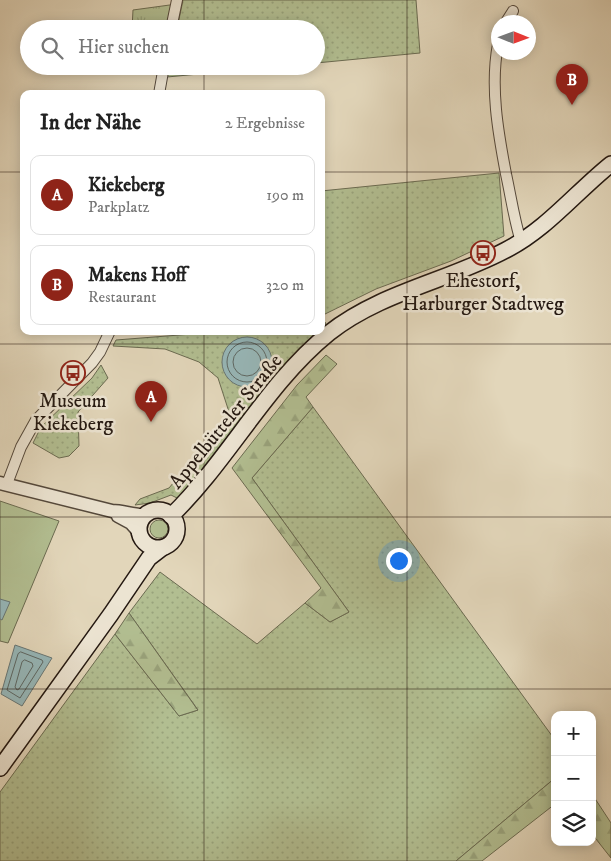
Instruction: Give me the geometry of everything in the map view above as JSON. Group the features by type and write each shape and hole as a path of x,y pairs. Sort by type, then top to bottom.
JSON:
{"main road":[{"name":"Appelbütteler Straße","path":"171,516 212,471 283,379 329,333 387,298 486,261 521,242 610,168"},
{"path":"0,768 122,598 149,558 170,544 176,536 176,525 171,516 166,512 158,510 150,512 145,515 141,522 141,554 122,598"},
{"path":"140,536 151,547 162,548"}],"street":[{"path":"173,20 177,0"},
{"path":"510,15 513,11"},
{"path":"496,60 498,126 521,242"},
{"path":"160,90 162,75"},
{"path":"108,335 92,363 36,420 2,483 112,511 123,511 136,516 145,515"},
{"path":"112,511 131,523 140,536"}],"green space":[{"path":"183,0 416,0 420,53 325,62 325,20 179,20"},
{"path":"177,4 174,20 132,20 133,10"},
{"path":"167,75 188,75 167,77"},
{"path":"499,173 504,236 451,261 376,289 325,314 325,191"},
{"path":"179,335 323,335 177,498 171,495 150,503 135,505 140,499 169,488 230,415 218,378 199,362 165,349 113,346 116,340"},
{"path":"326,355 337,364 306,397 313,407 252,478 349,612 330,622 305,603 321,588 232,468 297,385"},
{"path":"101,365 108,378 78,412 79,446 69,456 59,458 33,443 41,427 92,378"},
{"path":"313,407 551,734 551,781 456,861 0,861 0,792 115,634 179,716 198,710 129,613 160,572 257,644 305,603 330,622 349,612 252,478"},
{"path":"0,501 59,521 8,643 0,641"},
{"path":"159,520 167,525 168,529 163,537 159,538 151,533 150,529 155,521"},
{"path":"129,613 198,710 179,716 115,634"},
{"path":"551,781 551,807 482,861 456,861"},
{"path":"596,800 611,823 611,858 596,839"}],"water":[{"path":"242,337 252,337 265,344 272,357 272,367 265,380 252,387 242,387 233,383 226,376 222,367 222,357 226,348 233,341"},
{"path":"0,599 10,602 2,620 0,619"},
{"path":"15,645 52,658 22,706 1,694"}],"place":[{"name":"Makens Hoff","path":"572,105"},
{"name":"Ehestorf, Harburger Stadtweg","path":"483,253"},
{"name":"Museum Kiekeberg","path":"73,373"},
{"name":"Kiekeberg","path":"151,422"}]}
